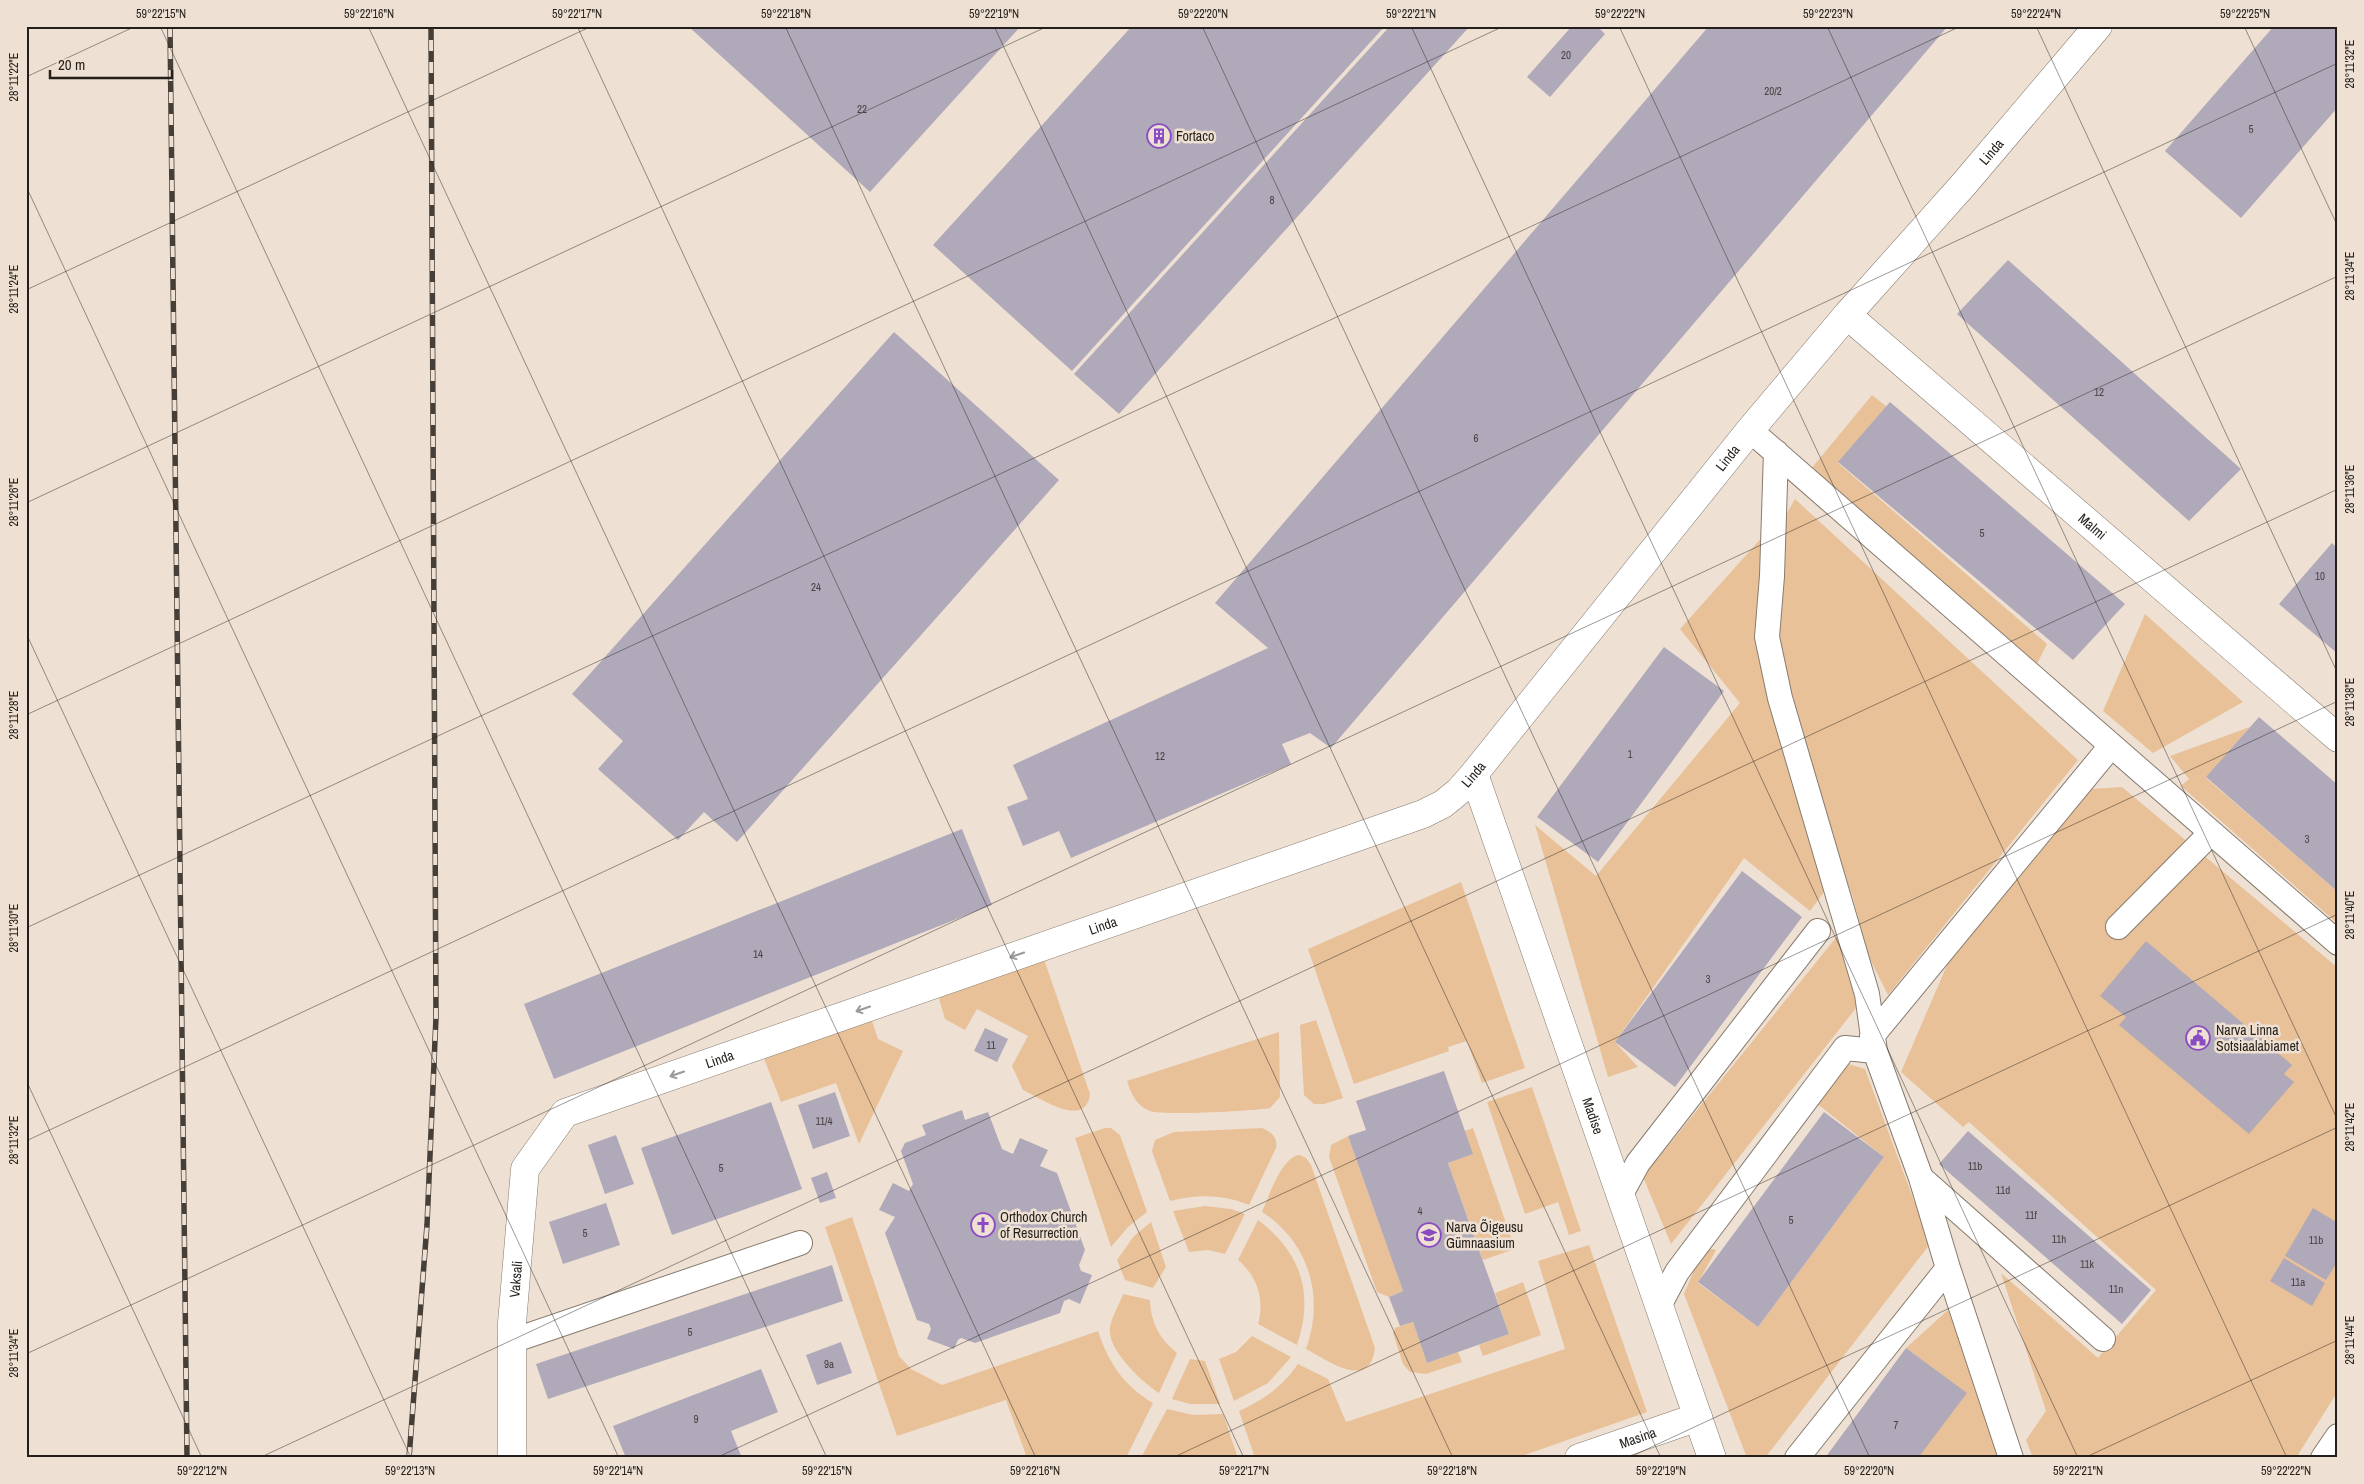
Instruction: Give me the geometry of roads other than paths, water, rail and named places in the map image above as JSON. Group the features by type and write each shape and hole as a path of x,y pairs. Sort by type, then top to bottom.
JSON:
{"street":[{"name":"Linda","path":"564,1113 1423,814 1443,804 1460,791 1474,774 1750,430 1847,315 1964,184 2098,26"},
{"name":"Malmi","path":"1847,315 2338,738"},
{"name":"Madise","path":"1474,774 1712,1458"},
{"name":"Vaksali","path":"512,1458 512,1341 525,1169 564,1113"},
{"name":"Masina","path":"1579,1458 1698,1417"}],"lane":[{"path":"1750,430 2338,944"},
{"path":"1776,452 1772,576 1767,638 1780,698 1867,994 1874,1043 1922,1178 1948,1268 2011,1458"},
{"path":"1659,1306 1677,1272 1845,1048 1874,1043 2112,746"},
{"path":"2118,928 2211,833"},
{"path":"1621,1194 1638,1163 1818,931"},
{"path":"1922,1178 2103,1339"},
{"path":"512,1341 800,1243"},
{"path":"1797,1458 1948,1268"},
{"path":"2323,1458 2338,1436"}],"railway":[{"path":"170,26 187,1458"},
{"path":"409,1458 427,1225 436,1017 431,26"}],"place":[{"name":"Fortaco","path":"1159,136"},
{"name":"Narva Linna Sotsiaalabiamet","path":"2198,1038"},
{"name":"Orthodox Church of Resurrection","path":"983,1225"},
{"name":"Narva Õigeusu Gümnaasium","path":"1429,1235"}]}
